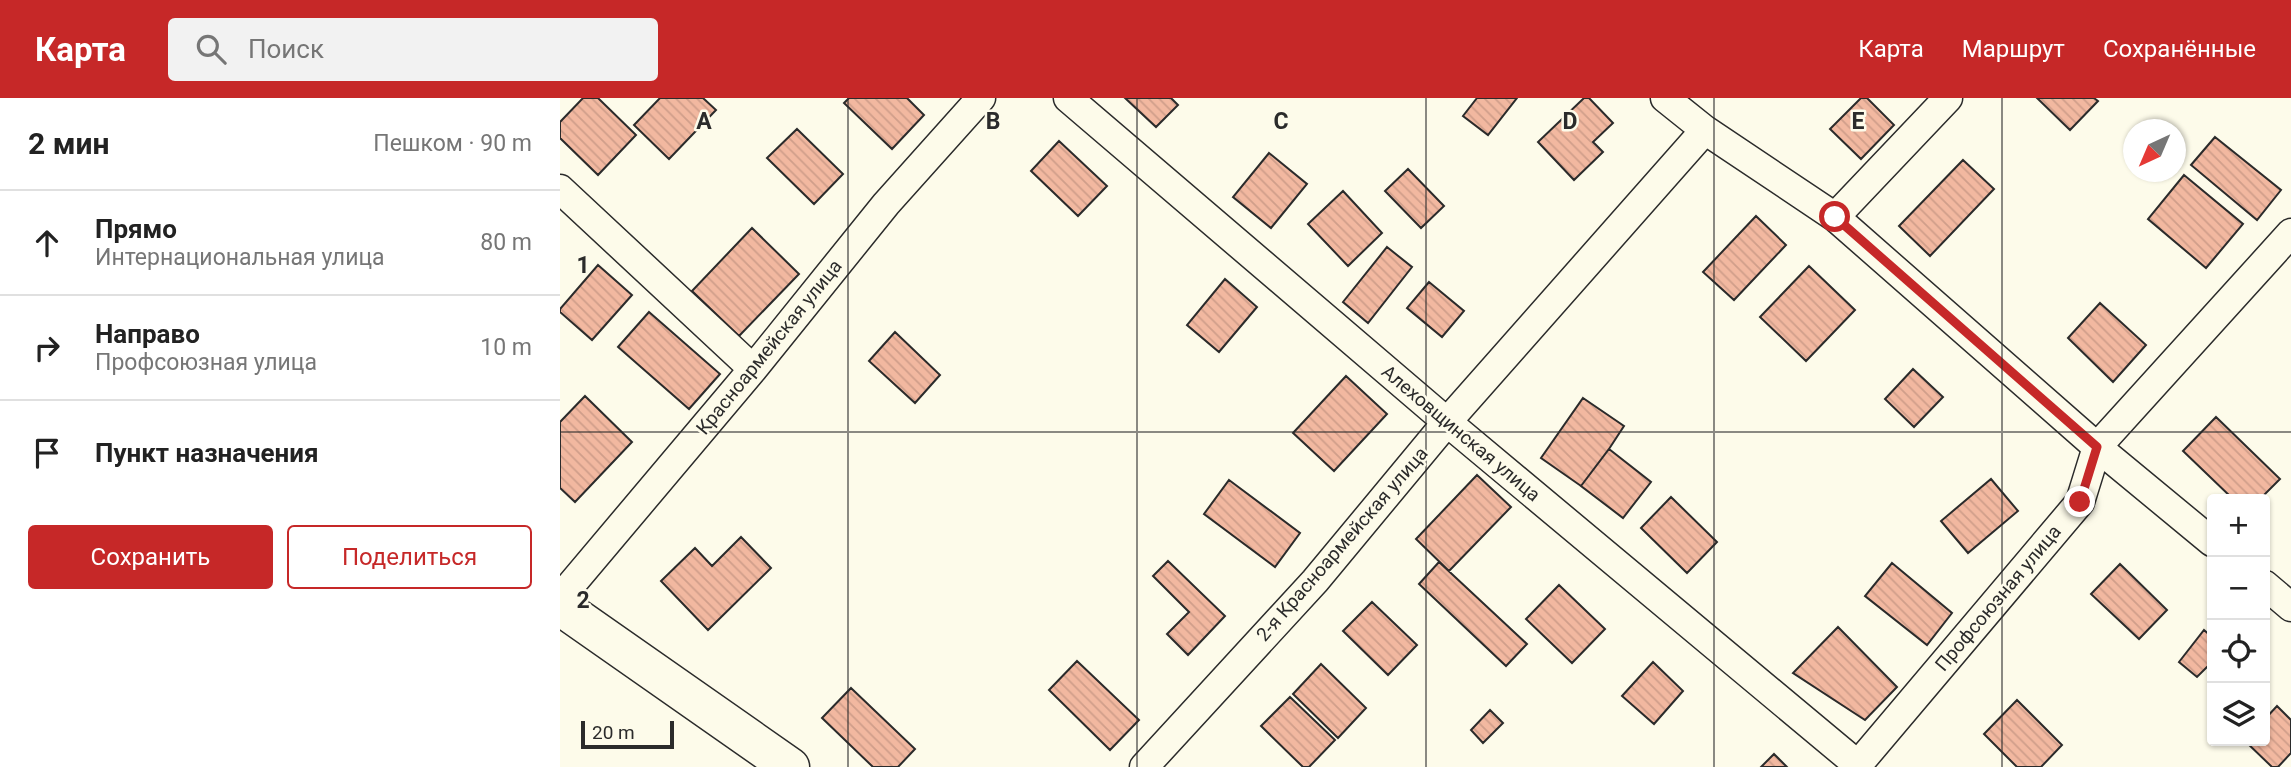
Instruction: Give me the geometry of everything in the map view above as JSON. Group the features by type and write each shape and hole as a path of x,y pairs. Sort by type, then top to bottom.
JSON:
{"street":[{"name":"Красноармейская улица","path":"560,598 753,369 886,204 981,98"},
{"name":"Алеховщинская улица","path":"1068,98 1447,422 1857,766"},
{"path":"1665,98 1705,130 1835,217 2097,447 2207,538"},
{"path":"1835,217 1948,98"},
{"name":"2-я Красноармейская улица","path":"1144,767 1315,580 1447,422 1705,130"},
{"path":"560,189 753,369"},
{"name":"Профсоюзная улица","path":"1857,766 2080,502 2097,447 2291,233"},
{"path":"2270,589 2291,607"},
{"path":"560,606 790,767"}],"building":[{"path":"583,98 598,98 636,135 598,175 560,138 560,122"},
{"path":"660,98 703,98 716,110 669,159 634,125"},
{"path":"849,98 907,98 924,115 892,149 844,103"},
{"path":"1125,98 1171,98 1178,105 1156,127"},
{"path":"1477,98 1517,98 1488,135 1463,116"},
{"path":"1584,98 1589,98 1613,123 1593,142 1603,152 1574,180 1538,142"},
{"path":"1861,98 1867,98 1894,125 1861,159 1830,129"},
{"path":"2037,98 2094,98 2098,101 2070,130"},
{"path":"797,129 843,174 814,204 767,158"},
{"path":"2215,137 2281,190 2257,220 2191,165"},
{"path":"1059,141 1107,186 1078,216 1031,171"},
{"path":"1269,153 1307,184 1271,228 1233,197"},
{"path":"1963,160 1994,189 1930,256 1899,226"},
{"path":"1408,169 1444,206 1421,228 1385,191"},
{"path":"2186,177 2243,224 2206,268 2148,219 2178,182 2186,182"},
{"path":"1343,191 1382,233 1348,266 1308,224"},
{"path":"1756,216 1786,245 1734,300 1703,272"},
{"path":"752,228 799,274 739,336 692,291"},
{"path":"1387,247 1412,267 1368,323 1343,302"},
{"path":"598,265 632,295 592,340 560,312 560,309"},
{"path":"1809,266 1855,310 1806,361 1760,317"},
{"path":"1225,279 1257,307 1219,352 1187,325"},
{"path":"1429,282 1464,311 1442,337 1407,308"},
{"path":"2100,303 2146,345 2113,382 2068,338"},
{"path":"649,312 720,374 689,409 618,347"},
{"path":"895,332 940,375 915,403 869,361"},
{"path":"1913,369 1943,397 1914,427 1885,399"},
{"path":"1346,376 1387,414 1334,471 1293,433"},
{"path":"585,396 632,442 575,502 560,488 560,422"},
{"path":"1583,398 1624,426 1581,486 1541,458"},
{"path":"2216,417 2280,479 2265,494 2228,494 2183,451"},
{"path":"1609,449 1651,482 1623,518 1581,486"},
{"path":"1477,475 1511,507 1449,571 1416,539"},
{"path":"1991,479 2018,511 1968,553 1941,521"},
{"path":"1229,480 1300,533 1275,567 1204,514"},
{"path":"1671,497 1717,542 1687,573 1641,528"},
{"path":"741,537 771,568 708,630 661,581 695,548 712,566"},
{"path":"1168,561 1225,616 1188,655 1167,634 1189,612 1153,576"},
{"path":"1439,562 1527,644 1506,666 1419,584"},
{"path":"1892,563 1952,613 1927,645 1865,596"},
{"path":"2120,564 2167,610 2139,639 2091,594"},
{"path":"1559,585 1605,629 1572,663 1526,619"},
{"path":"1372,602 1417,645 1388,675 1343,631"},
{"path":"1838,627 1897,687 1865,720 1793,673"},
{"path":"2204,630 2207,633 2207,667 2197,677 2179,662"},
{"path":"1077,661 1139,720 1110,750 1049,690"},
{"path":"1653,662 1683,691 1654,724 1622,696"},
{"path":"1321,664 1366,708 1338,738 1293,694"},
{"path":"851,688 915,749 898,767 873,767 822,718"},
{"path":"1290,697 1335,740 1309,767 1303,767 1261,726"},
{"path":"2017,700 2062,745 2041,767 2017,767 1984,734"},
{"path":"2277,706 2291,720 2291,753 2278,767 2272,767 2250,746 2270,746 2270,714"},
{"path":"1490,710 1503,723 1483,743 1471,730"},
{"path":"1774,754 1787,767 1761,767"}],"route":[{"path":"1835,217 2097,447 2080,502"}]}
